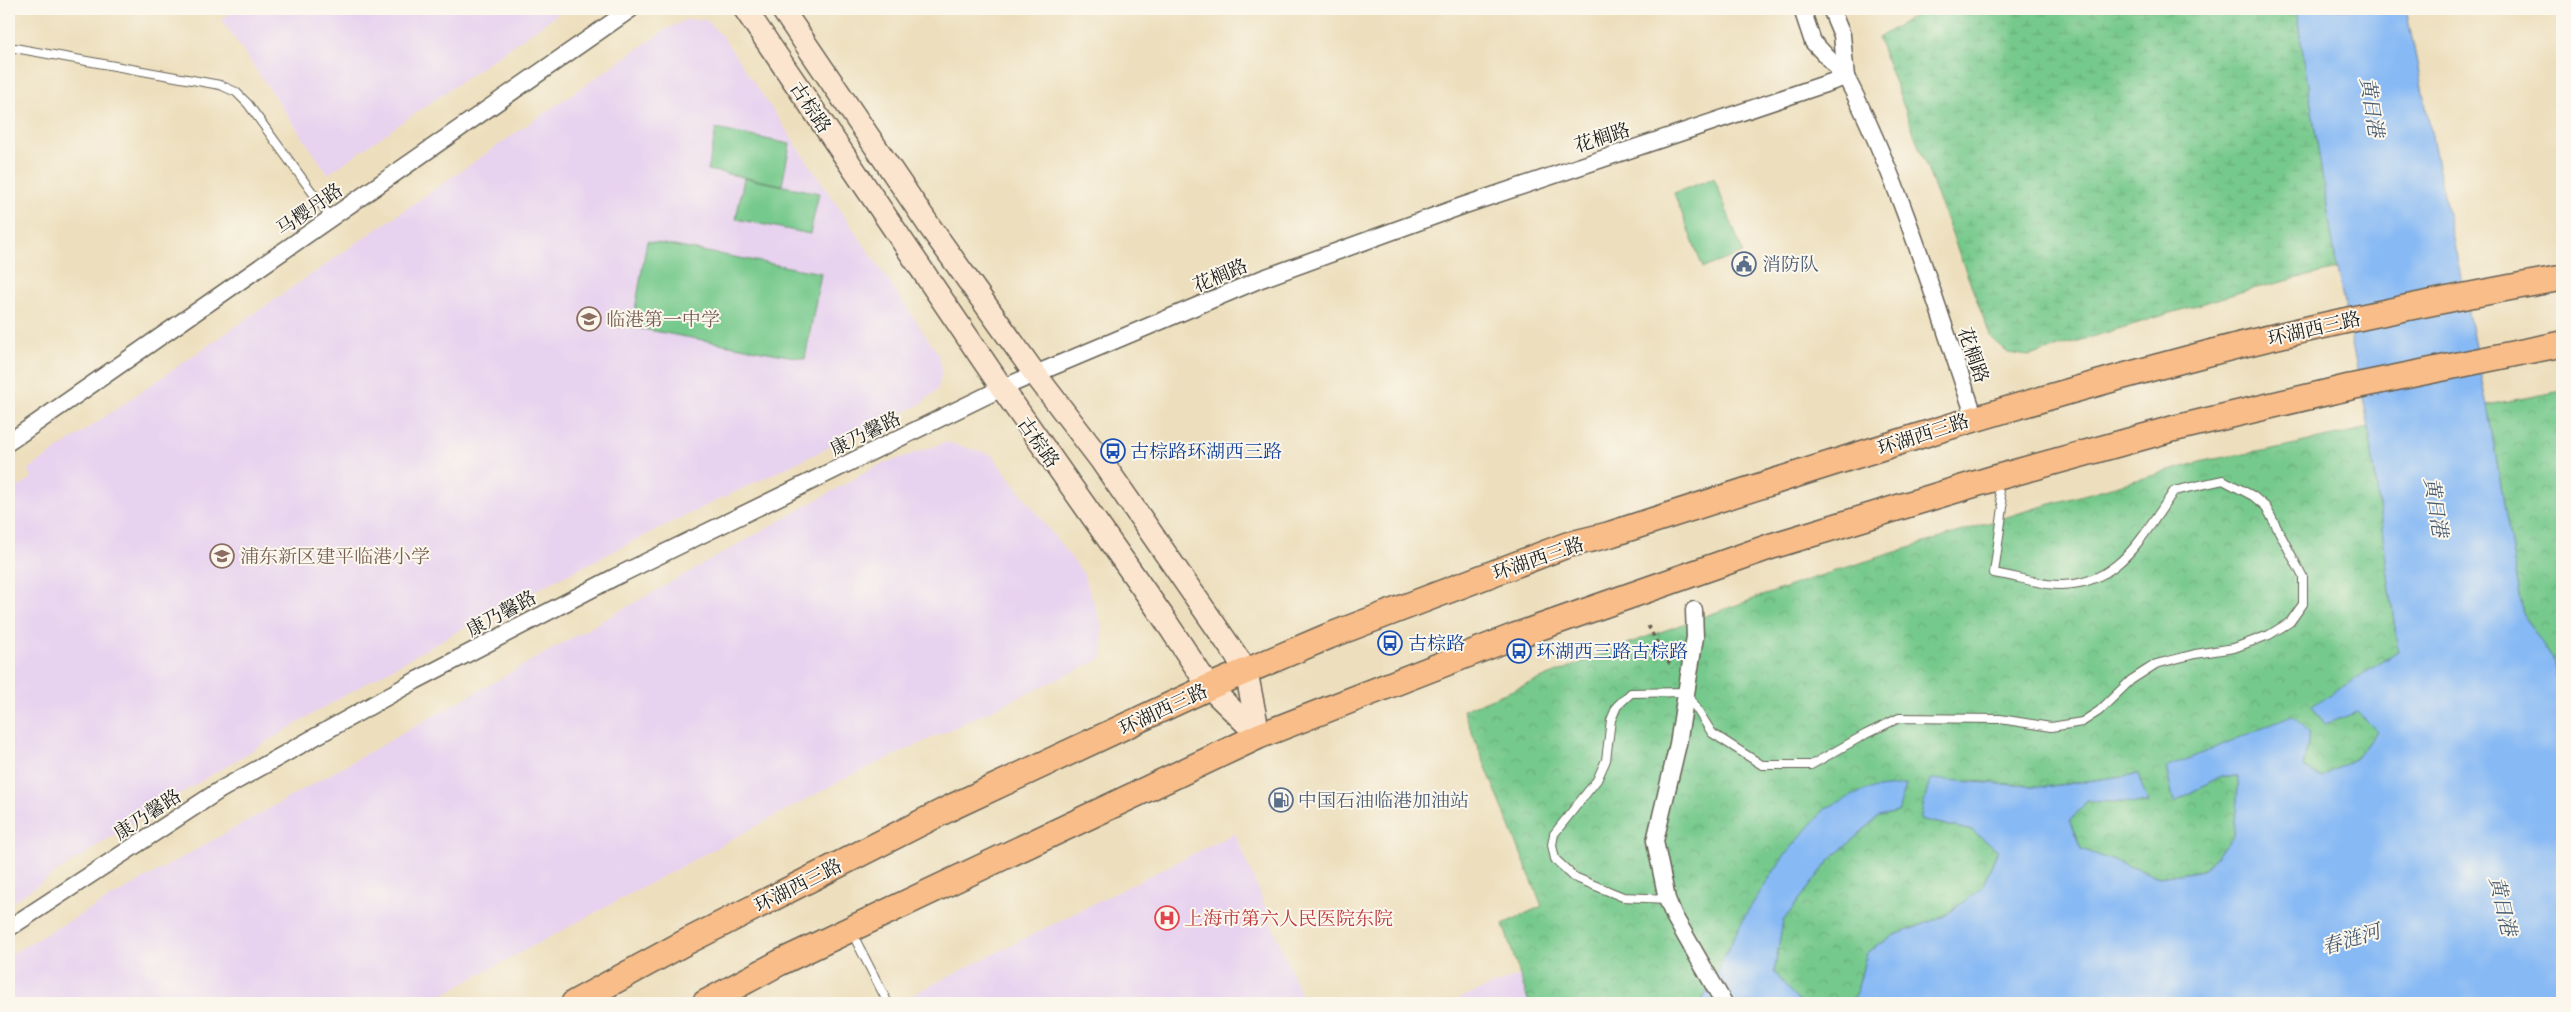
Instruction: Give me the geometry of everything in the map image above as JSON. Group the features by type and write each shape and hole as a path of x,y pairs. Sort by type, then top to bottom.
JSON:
{"main road":[{"name":"环湖西三路","path":"574,1003 686,942 954,806 1208,687 1246,670 1566,545 1608,535 1975,418 2199,355 2339,321 2562,278"},
{"path":"705,1003 779,963 1259,736 1561,620 1772,546 1995,478 2172,429 2350,387 2562,344"}],"street":[{"name":"马樱丹路","path":"9,442 631,9"},
{"name":"古棕路","path":"745,9 1002,388 1163,617 1208,687 1259,736"},
{"name":"古棕路","path":"782,9 930,227 1035,374 1100,459 1246,670 1259,736"},
{"path":"1802,9 1813,42 1846,77"},
{"path":"1831,9 1842,36 1846,77"},
{"name":"花榈路","path":"1035,374 1261,279 1462,206 1846,77 1867,119 1910,228 1975,418"},
{"name":"康乃馨路","path":"9,928 220,790 415,681 615,577 1002,388 1035,374"},
{"path":"1694,610 1695,637 1678,744 1655,841 1667,899 1674,916 1724,1003"}],"lane":[{"path":"9,47 220,85 236,92 248,104 331,218"},
{"path":"1667,899 1622,897 1574,877 1555,859 1552,845 1554,834 1597,780 1606,760 1611,720 1617,706 1631,693 1686,692 1712,734 1762,765 1811,766 1866,734 1899,718 2000,719 2051,726 2082,722 2099,711 2131,680 2156,664 2195,654 2234,648 2269,635 2290,622 2303,604 2303,577 2266,507 2253,496 2223,480 2174,491 2141,538 2117,566 2099,579 2074,584 2048,584 1994,573 2003,507 1995,478"},
{"path":"850,929 888,1003"}],"path":[{"path":"1648,626 1686,692"}],"shaded area":[{"path":"236,9 565,9 328,174 221,19"},
{"path":"686,20 706,20 723,37 939,355 942,371 938,389 921,404 678,519 481,618 326,706 135,821 9,904 9,494 32,478 28,470 665,30"},
{"path":"947,442 992,455 1083,573 1102,626 1103,658 844,779 427,1003 17,1003 9,992 9,955 879,465"},
{"name":"上海市第六人民医院东院","path":"1235,833 1304,1003 896,1003"},
{"path":"1520,975 1529,1003 1447,1003"}],"green space":[{"path":"1925,9 2296,9 2337,269 2244,291 2029,356 2008,353 1991,338 1878,38"},
{"path":"716,129 790,144 782,185 708,170"},
{"path":"744,178 819,193 810,234 736,219"},
{"path":"1714,178 1743,253 1703,268 1674,193"},
{"path":"647,241 821,273 805,359 632,327"},
{"path":"2562,391 2562,702 2555,663 2523,615 2487,405"},
{"path":"2369,428 2398,652 2358,712 2377,731 2356,758 2322,777 2303,767 2310,732 2166,768 2174,802 2221,776 2239,776 2234,836 2204,870 2159,877 2081,849 2070,821 2087,801 2147,803 2138,774 2045,787 1971,781 1920,819 1973,831 1998,849 1982,888 1943,917 1892,936 1867,953 1855,998 1848,1003 1798,1003 1774,972 1783,921 1829,861 1879,816 1898,812 1905,785 1747,912 1701,1003 1529,1003 1503,924 1542,906 1463,710 1635,641 1813,578 2026,511 2208,460 2268,450"}],"water":[{"path":"2296,9 2406,9 2487,405 2523,614 2555,663 2562,702 2562,1003 1848,1003 1855,998 1867,953 1892,936 1943,917 1982,888 1998,850 1973,831 1920,819 1930,779 2045,787 2138,774 2148,803 2087,801 2070,821 2081,849 2159,877 2204,870 2234,836 2239,776 2221,776 2174,802 2166,768 2292,716 2310,732 2303,767 2322,777 2356,758 2377,731 2358,712 2325,724 2312,706 2398,652 2369,428 2337,269"},
{"path":"1906,785 1898,812 1879,816 1829,861 1783,921 1774,972 1800,1003 1701,1003 1747,912 1784,856 1826,808 1867,789"}],"place":[{"name":"消防队","path":"1744,264"},
{"name":"临港第一中学","path":"589,319"},
{"name":"古棕路环湖西三路","path":"1113,451"},
{"name":"浦东新区建平临港小学","path":"222,556"},
{"name":"古棕路","path":"1390,643"},
{"name":"环湖西三路古棕路","path":"1519,651"},
{"name":"中国石油临港加油站","path":"1281,800"},
{"name":"上海市第六人民医院东院","path":"1167,918"}],"water label":[{"name":"黄日港","path":"2372,107"},
{"name":"黄日港","path":"2436,507"},
{"name":"黄日港","path":"2503,906"},
{"name":"春涟河","path":"2351,939"}]}
